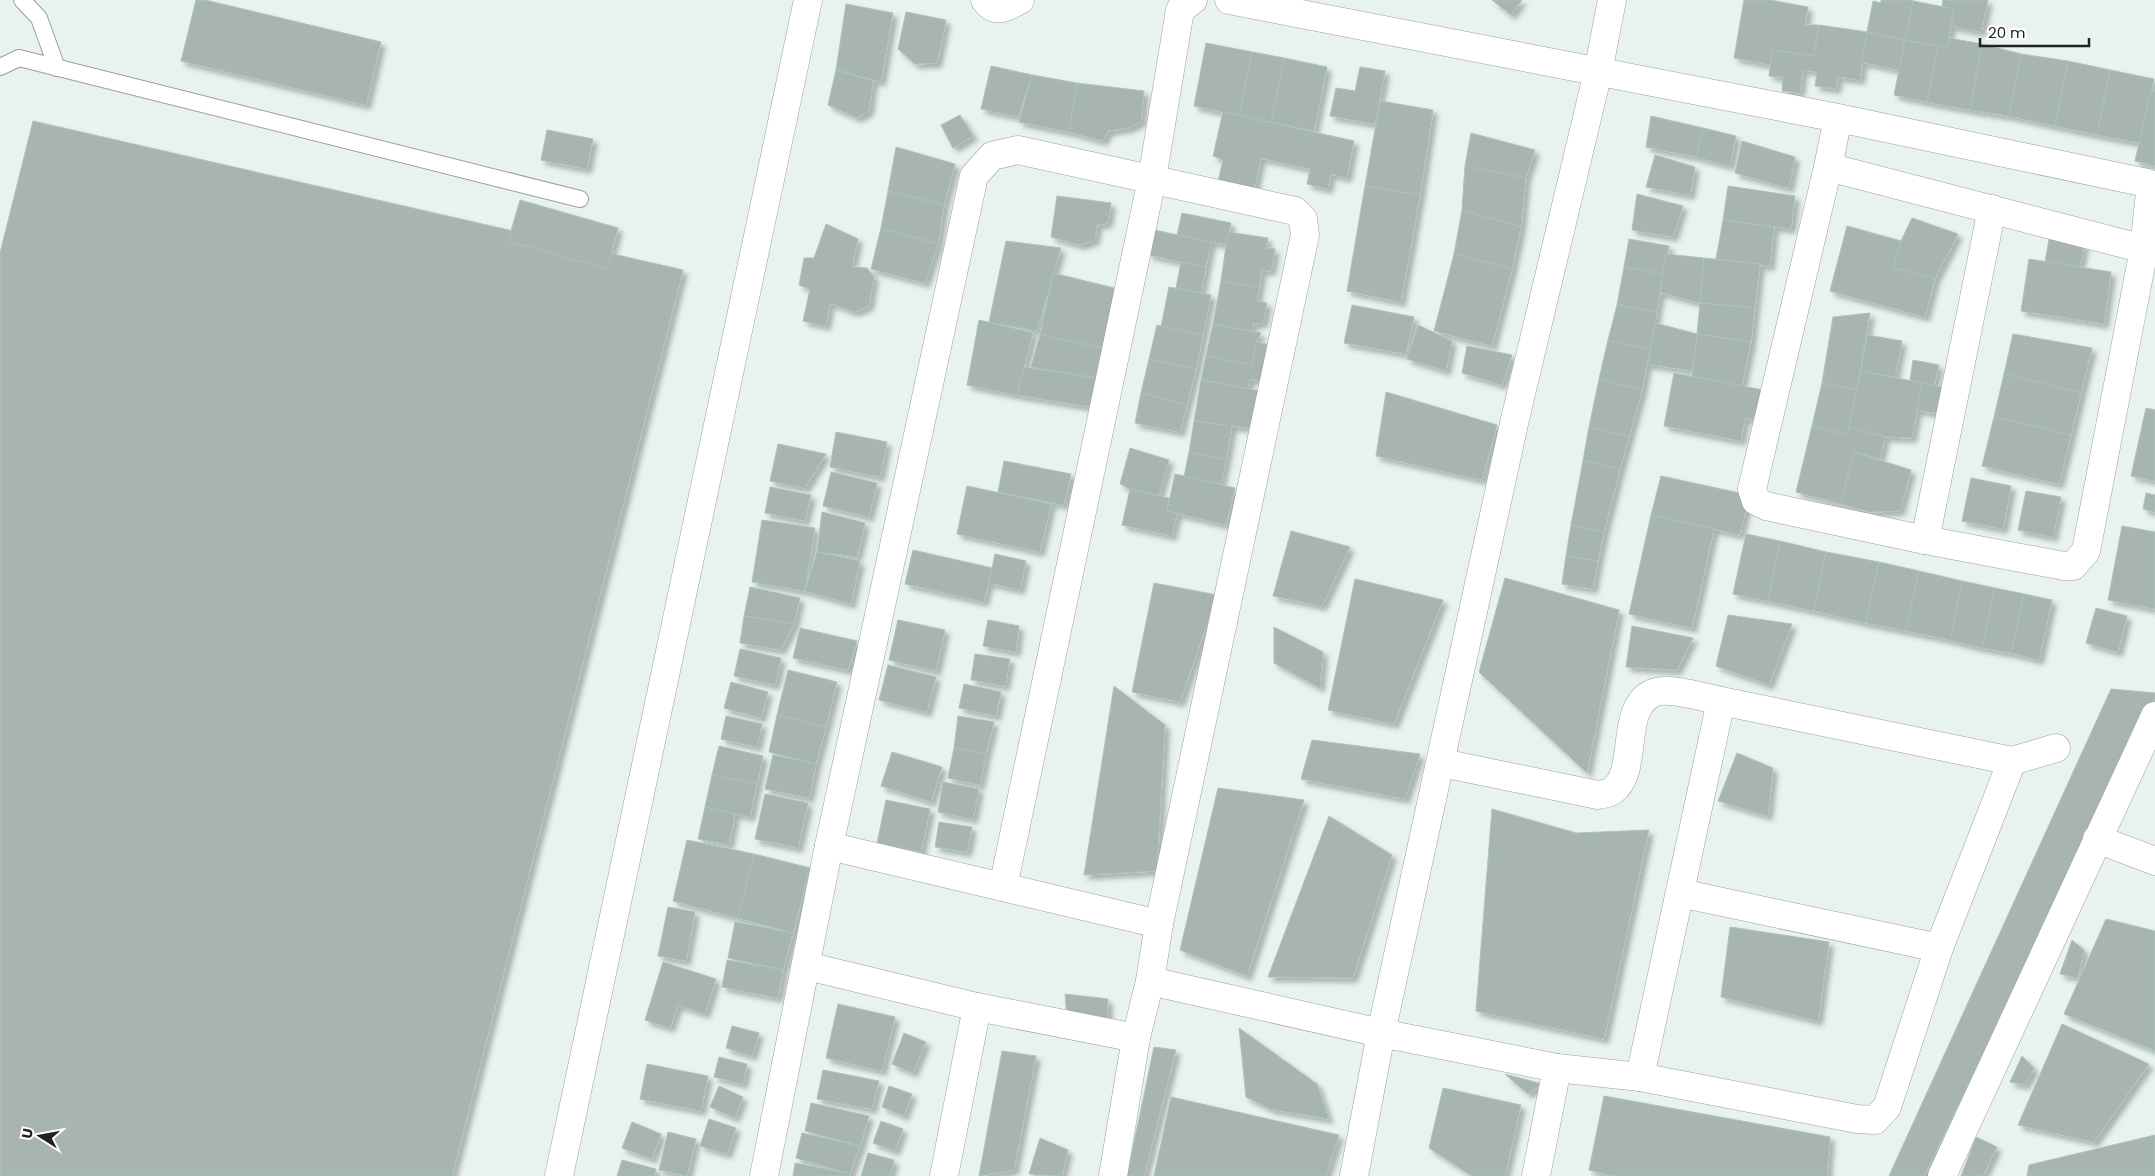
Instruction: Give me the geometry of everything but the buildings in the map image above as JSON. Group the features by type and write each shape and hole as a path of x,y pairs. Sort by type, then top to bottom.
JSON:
{"street":[{"path":"559,1176 808,0"},
{"path":"985,0 993,8 1002,10 1020,0"},
{"path":"1003,887 1152,179 1180,10 1193,0"},
{"path":"1230,0 1838,118 2140,179 2147,183 2150,193 2144,248 2086,551 2073,566 2064,566 1925,540 1766,506 1756,501 1752,489 1828,168 1838,118"},
{"path":"1354,1176 1381,1033 1442,763 1515,419 1598,72 1612,0"},
{"path":"764,1176 830,846 974,176 992,156 1018,150 1295,211 1303,219 1305,235 1158,924 1150,981 1136,1038 1113,1176"},
{"path":"1828,168 2144,248"},
{"path":"1925,540 1992,209"},
{"path":"1442,763 1598,794 1611,792 1622,782 1638,706 1654,693 1671,691 2012,761 2056,748"},
{"path":"1640,1077 1721,701"},
{"path":"1942,1176 2155,716"},
{"path":"1150,981 1381,1033 1557,1068 1640,1077 1857,1119 1875,1120 1887,1107 1939,948 2012,761"},
{"path":"2097,839 2155,861"},
{"path":"830,846 1158,924"},
{"path":"1680,893 1939,948"},
{"path":"807,966 977,1007 1136,1038"},
{"path":"944,1176 977,1007"},
{"path":"1536,1176 1557,1068"}],"lane":[{"path":"22,0 39,18 57,68"},
{"path":"0,67 19,58 580,198"}]}
